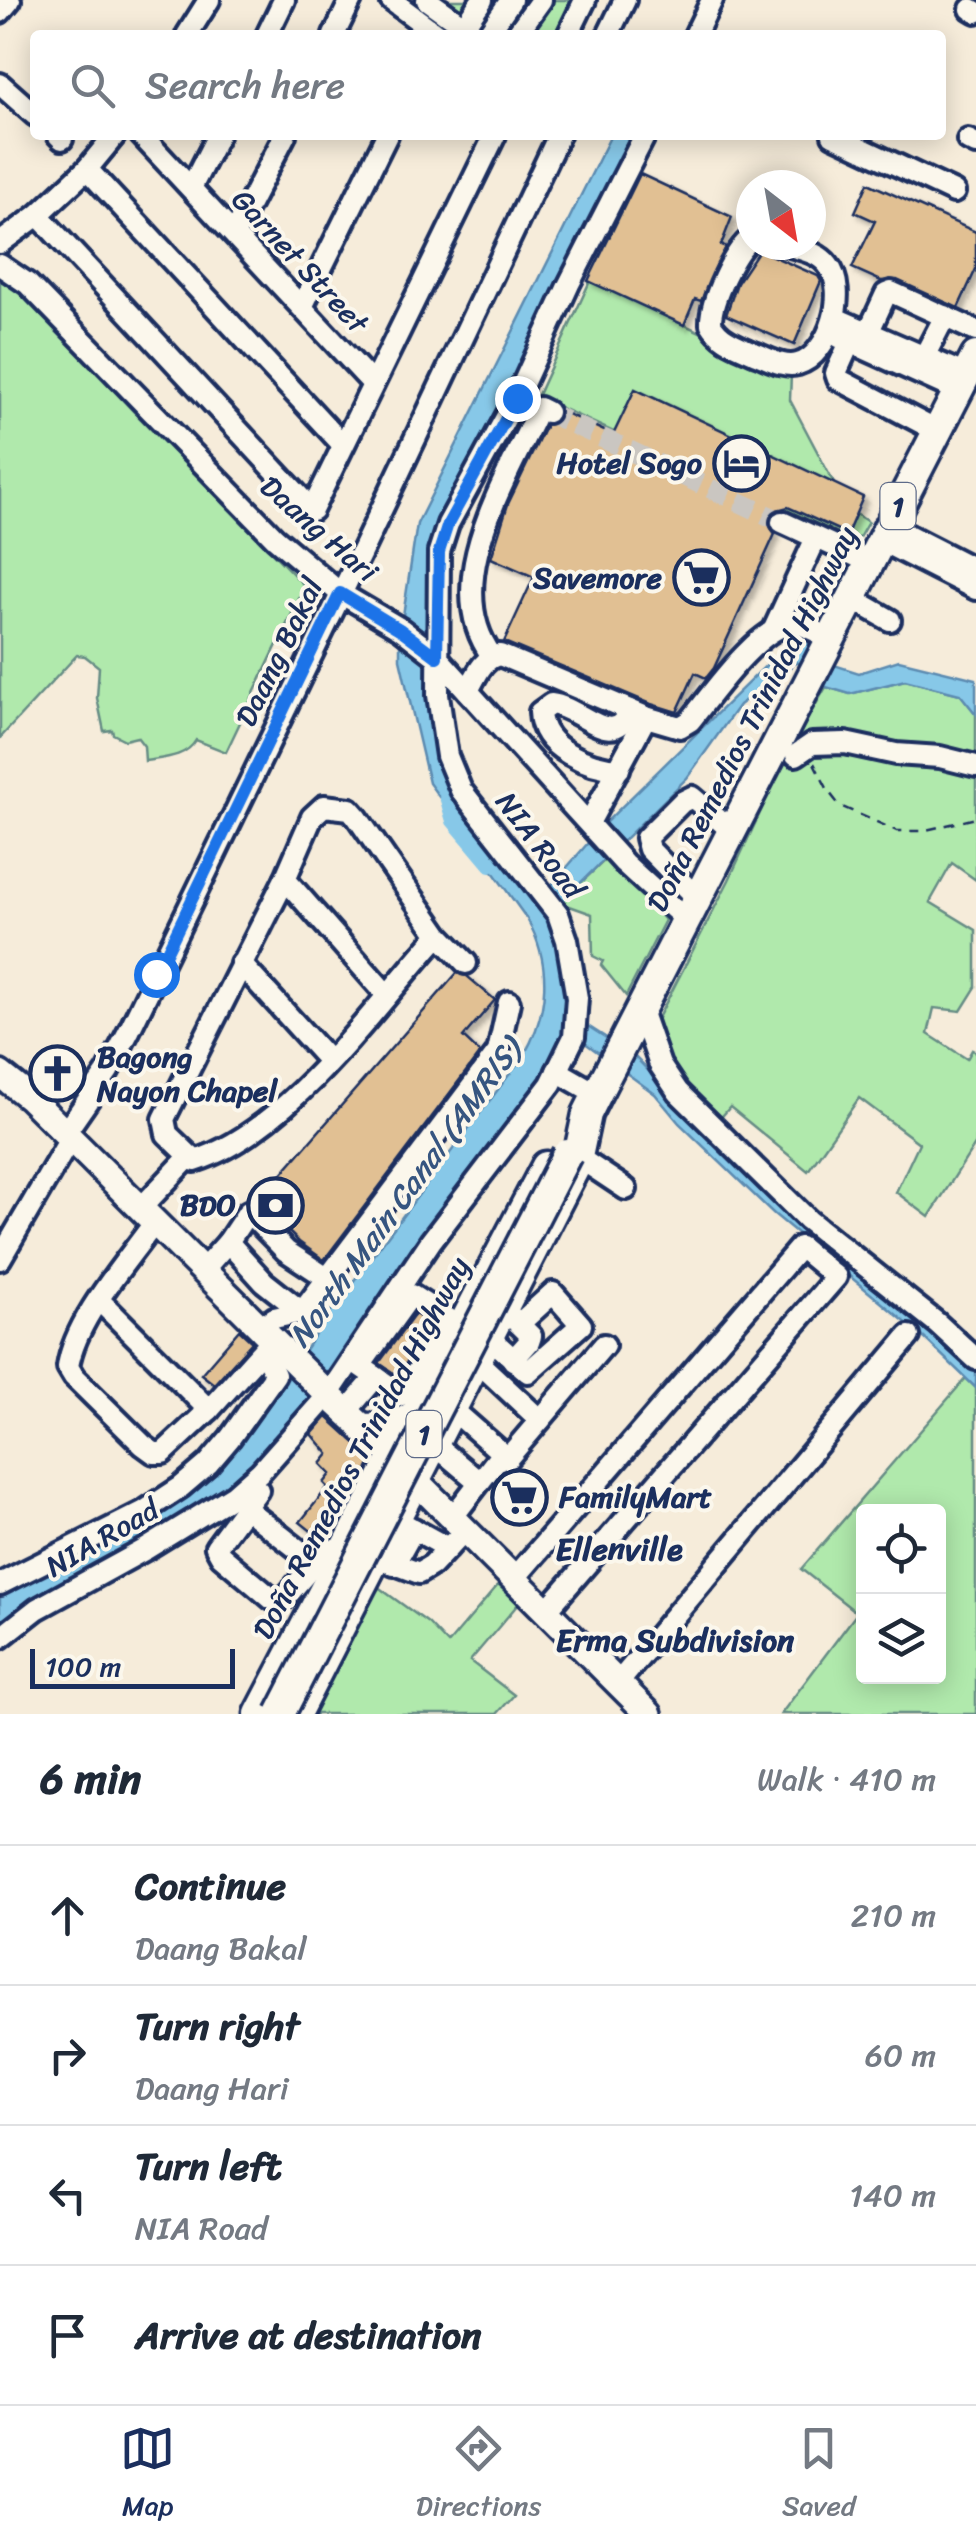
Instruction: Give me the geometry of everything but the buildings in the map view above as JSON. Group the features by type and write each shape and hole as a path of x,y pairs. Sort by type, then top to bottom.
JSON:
{"highway":[{"name":"Doña Remedios Trinidad Highway","path":"259,1714 417,1413 456,1323 554,1151 598,1092 693,894 732,831 967,374"},
{"name":"1","path":"280,1714 572,1156 598,1092"},
{"name":"Doña Remedios Trinidad Highway","path":"296,1714 394,1565 414,1480 483,1349 512,1316 576,1166 572,1156"},
{"path":"339,1405 390,1427 417,1413"}],"main road":[{"path":"0,1074 68,1136 272,1343 394,1456"},
{"path":"414,1480 454,1532 514,1579 650,1714"}],"street":[{"path":"0,12 10,0"},
{"path":"190,30 209,0"},
{"path":"269,30 284,0"},
{"path":"336,30 351,0"},
{"path":"391,0 431,30"},
{"path":"470,30 482,0"},
{"path":"490,30 511,0"},
{"path":"520,30 541,0"},
{"path":"570,30 584,0"},
{"path":"610,30 625,0"},
{"path":"697,30 712,0"},
{"path":"441,4 469,30"},
{"path":"0,84 30,111"},
{"path":"0,243 87,169 111,140"},
{"name":"Garnet Street","path":"146,140 373,384"},
{"path":"192,188 216,140"},
{"path":"234,234 282,140"},
{"path":"302,307 385,140"},
{"path":"38,214 312,510 492,140"},
{"name":"Daang Bakal","path":"0,1258 108,1071 558,140"},
{"name":"NIA Road","path":"0,1638 37,1609 146,1550 234,1495 339,1405 431,1241 522,1124 557,1071 575,1030 577,998 572,962 552,907 461,790 447,756 430,651 439,552 448,524 517,398 568,284 642,140"},
{"path":"844,140 954,192"},
{"path":"87,169 344,445"},
{"path":"736,255 713,304 711,324 718,335 782,364 794,365 810,357 832,325 836,278 823,260"},
{"name":"Daang Hari","path":"0,265 28,284 276,538 340,593 430,651 640,878 693,894"},
{"path":"937,431 838,379 836,373 886,294 891,292 976,331"},
{"path":"924,357 945,316"},
{"path":"832,325 967,374"},
{"path":"859,337 967,374"},
{"path":"492,656 474,624 472,570 491,513 538,408 547,412"},
{"path":"782,522 816,538 879,542 976,570"},
{"path":"774,629 816,538"},
{"path":"879,542 976,589"},
{"path":"850,597 890,620"},
{"path":"492,656 514,659 638,714 680,727 774,629 802,625 824,647"},
{"path":"468,690 492,656"},
{"path":"619,769 596,767 563,749 550,738 540,721 540,712 551,704 563,705 609,729 618,729 638,714"},
{"path":"594,828 638,714"},
{"path":"796,755 812,744 845,743 976,766"},
{"path":"693,894 649,850 646,838 682,802 697,798 732,831"},
{"path":"439,934 329,1061 278,1113 236,1144 195,1160 167,1134 164,1119 285,879 312,817 324,806 350,809 439,934 466,963"},
{"path":"640,878 693,894"},
{"path":"285,879 386,994"},
{"path":"241,964 329,1061"},
{"path":"0,1584 142,1512 208,1464 260,1400 275,1375 274,1318 302,1312 498,1052 509,1002"},
{"path":"634,1022 678,1092 808,1220 976,1359"},
{"path":"557,1071 598,1092"},
{"path":"190,1156 147,1216 99,1300 68,1367 154,1453 171,1448 272,1343"},
{"path":"572,1156 626,1189"},
{"path":"203,1270 248,1212 286,1251 327,1278"},
{"path":"228,1242 264,1282 302,1312"},
{"path":"514,1579 800,1247 836,1277 546,1611"},
{"path":"483,1349 530,1371 580,1325 554,1293 512,1316 531,1339 513,1360"},
{"path":"411,1295 456,1323 402,1394 376,1377 360,1366 411,1295"},
{"path":"99,1300 209,1410"},
{"path":"618,1683 909,1336"},
{"path":"452,1409 507,1458 604,1345"},
{"path":"483,1349 540,1420"},
{"path":"339,1405 376,1377"},
{"path":"462,1468 485,1438"},
{"path":"434,1444 479,1482"},
{"path":"394,1565 424,1572 454,1532 479,1482 502,1454"},
{"path":"258,1490 216,1544 272,1599 286,1598 326,1550 344,1550"},
{"path":"241,1511 310,1567"},
{"path":"404,1524 454,1532"}],"path":[{"path":"796,755 816,765 828,792 840,806 897,832 922,831 976,818"}],"green space":[{"path":"410,0 593,0 579,30 451,30"},
{"path":"0,277 28,297 133,411 305,586 226,752 196,740 180,754 145,761 144,746 137,737 125,740 112,730 104,731 97,698 99,667 77,655 0,738"},
{"path":"590,281 791,374 790,400 847,508 868,522 856,543 537,397"},
{"path":"905,680 960,694 976,714 976,880 952,863 930,902 976,930 976,987 961,1011 934,1008 928,1034 967,1059 972,1050 976,1052 976,1143 929,1217 896,1192 919,1143 859,1098 808,1171 730,1107 717,1122 667,1063 656,1022 729,880 788,752 826,687 850,694"},
{"path":"608,857 665,920 626,996 601,965 603,961 593,956 592,914 564,904 564,899"},
{"path":"966,1378 976,1388 976,1714 781,1714 856,1614 856,1684 946,1684 946,1504 857,1504"},
{"path":"856,1505 856,1594 856,1612 801,1569"},
{"path":"374,1584 428,1623 448,1644 498,1585 519,1603 470,1661 514,1695 497,1714 305,1714"}],"water":[{"name":"North Main Canal (AMRIS)","path":"609,140 638,140 450,515 437,745 549,888 607,821 793,639 807,642 837,666 859,673 899,660 976,679 976,714 960,694 905,680 850,694 826,687 797,662 739,705 687,778 564,899 551,918 569,984 566,1012 633,1055 671,1094 976,1365 976,1388 921,1335 774,1214 679,1123 655,1094 566,1029 558,1060 360,1333 244,1480 0,1629 0,1594 217,1463 249,1433 331,1311 524,1055 539,1022 544,970 535,936 527,919 429,783 400,659 417,524"}],"waterway":[{"name":"North Main Canal (AMRIS)","path":"446,796 453,821 490,865"}],"tunnel":[{"path":"547,412 782,522"}],"place":[{"name":"Hotel Sogo","path":"741,463"},
{"name":"Savemore","path":"701,578"},
{"name":"Bagong Nayon Chapel","path":"58,1074"},
{"name":"BDO","path":"275,1205"},
{"name":"FamilyMart","path":"520,1497"}],"district":[{"name":"Ellenville","path":"619,1549"},
{"name":"Erma Subdivision","path":"675,1640"}],"route":[{"path":"156,974 340,593 437,657 439,552 448,524 517,398"}]}
